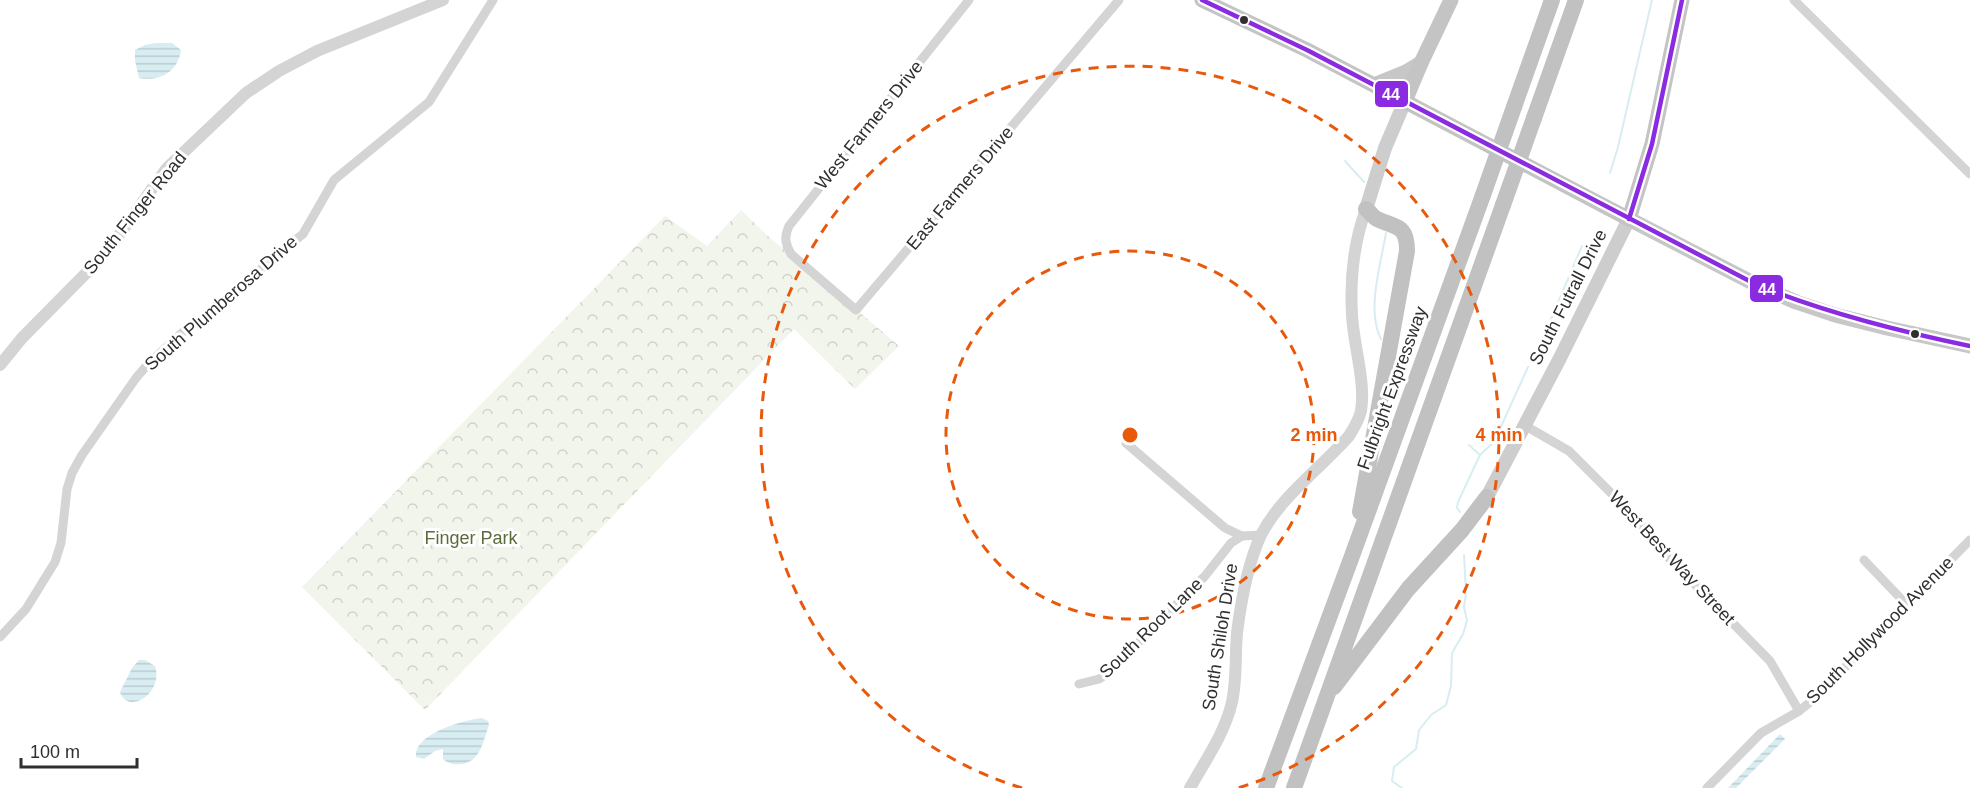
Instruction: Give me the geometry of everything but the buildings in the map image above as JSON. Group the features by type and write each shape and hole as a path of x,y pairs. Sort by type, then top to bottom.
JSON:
{"highway":[{"path":"1202,0 1255,24 1374,85 1629,219"},
{"name":"South Shiloh Drive","path":"1405,101 1451,0"},
{"name":"Fulbright Expressway","path":"1266,788 1552,0"},
{"path":"1294,788 1576,0"},
{"name":"South Futrall Drive","path":"1629,219 1658,118 1682,0"},
{"path":"1352,556 1407,251 1407,243 1402,231 1394,224 1377,219 1366,209"},
{"path":"1325,700 1408,589 1462,530 1487,496"}],"main road":[{"path":"1374,85 1421,63"},
{"name":"South Shiloh Drive","path":"1366,209 1385,148 1405,101"},
{"path":"1629,219 1757,285 1796,302 1866,323 1970,346"},
{"name":"South Futrall Drive","path":"1487,496 1560,358 1629,219"}],"street":[{"name":"South Finger Road","path":"0,364 22,338 107,252 167,168 246,93 279,71 317,51 443,0"},
{"name":"South Plumberosa Drive","path":"0,637 26,609 55,562 61,543 67,489 72,473 136,378 148,363 185,330 221,305 273,257 303,234 334,180 429,102 493,0"},
{"name":"West Farmers Drive","path":"791,254 786,244 785,234 789,226 969,0"},
{"name":"East Farmers Drive","path":"791,254 856,310 1119,0"},
{"path":"1794,0 1970,174"},
{"name":"South Shiloh Drive","path":"1190,788 1221,733 1232,704 1240,614 1249,568 1262,535 1277,510 1349,436 1360,411 1361,397 1352,315 1352,288 1356,249 1366,209"},
{"name":"West Best Way Street","path":"1524,425 1569,451 1638,520 1656,545 1770,661 1799,711"},
{"path":"1126,443 1225,528 1242,536 1262,535"},
{"name":"South Root Lane","path":"1079,684 1090,682 1107,674 1205,576 1231,543 1242,536"},
{"name":"South Hollywood Avenue","path":"1707,788 1761,733 1799,711 1814,699 1970,540"},
{"path":"1864,560 1906,604"}],"green space":[{"name":"Finger Park","path":"741,210 771,239 899,346 855,389 794,329 425,710 302,587 665,216 707,246"}],"shaded area":[{"path":"155,43 172,43 181,50 179,58 172,70 160,77 139,78 135,50"},
{"path":"139,660 145,660 155,666 156,676 154,685 144,698 130,702 124,699 120,692 132,668"},
{"path":"482,718 488,721 489,725 477,755 468,762 452,764 447,762 443,759 443,749 435,751 424,759 416,757 417,749 431,735 452,725"},
{"path":"1780,734 1785,739 1736,788 1728,788"}],"waterway":[{"path":"1610,173 1652,0"},
{"path":"1345,161 1364,182"},
{"path":"1381,339 1377,328 1375,301 1386,233"},
{"path":"1548,326 1582,246"},
{"path":"1460,512 1457,508 1458,502 1480,455 1494,442 1528,367"},
{"path":"1469,445 1480,455"},
{"path":"1402,788 1392,781 1394,767 1416,749 1419,730 1431,715 1446,705 1451,686 1452,653 1463,634 1467,621 1464,607 1466,593 1464,555"}],"transit line":[{"name":"44","path":"1202,0 1307,50 1757,285 1862,320 1970,346"},
{"name":"44","path":"1629,219 1652,144 1682,0"}]}
